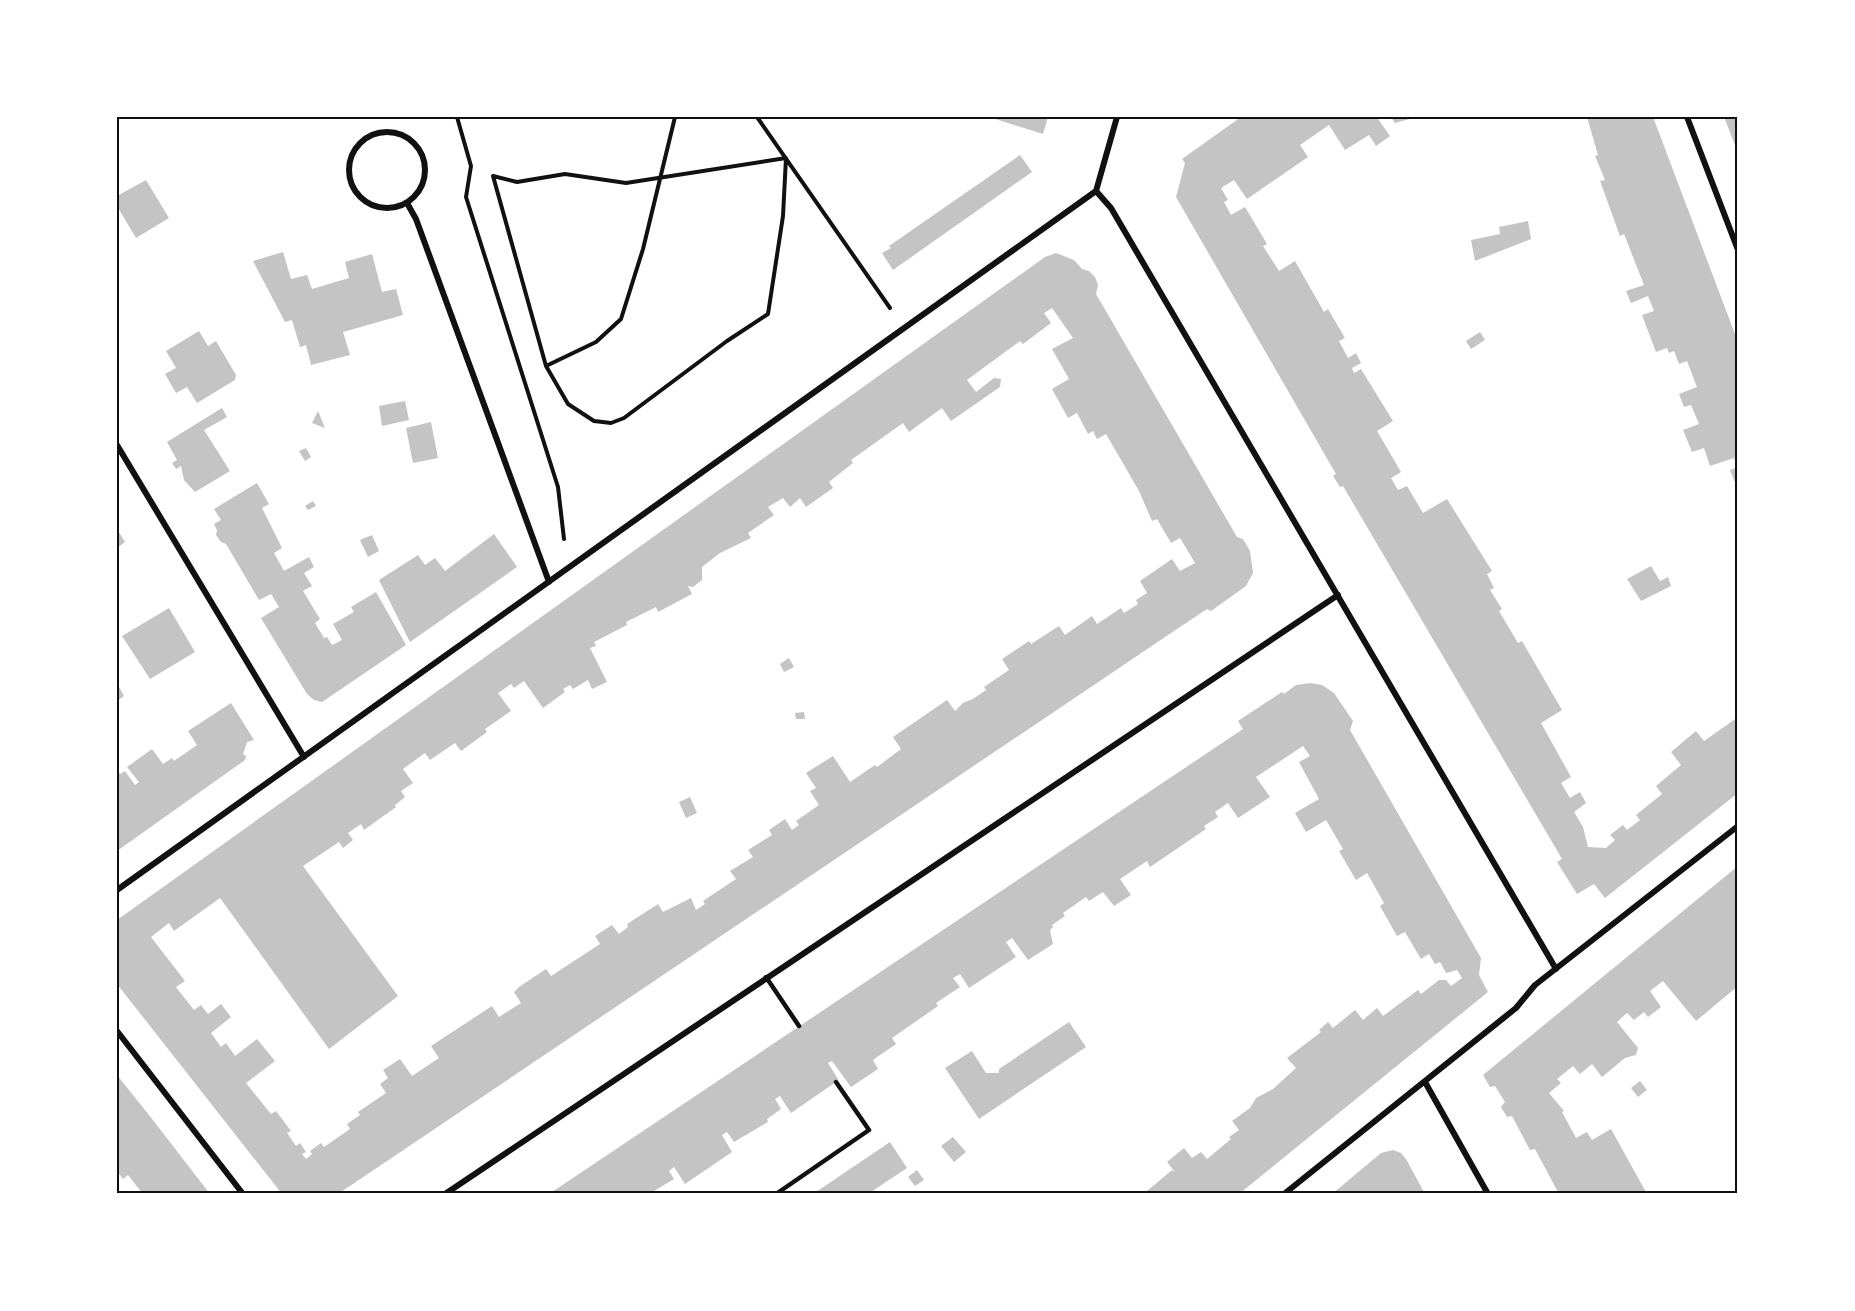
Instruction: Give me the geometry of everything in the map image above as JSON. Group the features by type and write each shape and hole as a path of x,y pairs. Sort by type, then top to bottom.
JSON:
{"street":[{"path":"117,890 1096,191 1117,117"},
{"path":"1688,117 1738,250"},
{"path":"387,132 410,139 419,149 426,172 417,195 407,203 382,208 370,205 352,187 348,174 350,161 363,140 375,134 387,132"},
{"path":"1096,191 1111,208 1556,969"},
{"path":"407,203 416,219 549,582"},
{"path":"117,445 119,453 304,757"},
{"path":"445,1194 1338,595"},
{"path":"1284,1194 1516,1008 1535,985 1738,826"},
{"path":"117,1031 243,1194"},
{"path":"1425,1082 1488,1194"}],"lane":[{"path":"766,977 799,1026"},
{"path":"776,1194 869,1130 836,1082"}],"path":[{"path":"457,117 471,166 466,197 558,487 564,539"},
{"path":"546,366 596,342 621,319 644,249 675,117"},
{"path":"758,117 890,308"},
{"path":"786,158 783,216 768,314 727,341 624,418 611,423 594,421 568,404 546,366 493,176 517,182 565,174 626,183 786,158"}],"building":[{"path":"989,117 1048,117 1043,134"},
{"path":"1241,117 1381,117 1378,119 1390,136 1376,146 1369,135 1345,150 1329,125 1300,145 1308,157 1247,199 1234,180 1221,188 1228,200 1224,202 1231,215 1245,207 1267,244 1263,246 1279,271 1295,261 1324,312 1328,309 1345,338 1339,341 1348,358 1356,353 1361,363 1352,368 1354,373 1361,369 1393,421 1377,431 1401,472 1391,478 1398,490 1407,486 1423,513 1447,499 1492,571 1487,574 1494,588 1490,590 1502,609 1499,611 1518,643 1522,641 1562,710 1541,723 1571,777 1561,783 1570,798 1580,792 1586,803 1574,812 1583,827 1588,847 1606,848 1615,840 1610,835 1623,825 1627,830 1640,820 1636,815 1662,794 1656,786 1681,765 1671,752 1696,731 1704,741 1738,717 1738,793 1605,898 1594,884 1577,894 1557,862 1562,859 1343,486 1340,487 1333,476 1336,474 1176,197 1185,163 1182,159"},
{"path":"1391,117 1412,117 1413,118 1395,123"},
{"path":"1587,117 1653,117 1738,342 1738,467 1734,458 1710,466 1704,448 1692,452 1683,430 1699,424 1691,405 1684,407 1679,394 1697,387 1687,361 1679,364 1674,351 1669,353 1667,348 1656,352 1642,315 1654,311 1648,296 1631,303 1626,291 1644,285 1624,234 1620,236 1600,181 1605,180 1595,156 1598,155"},
{"path":"1724,117 1738,117 1738,153"},
{"path":"1020,155 1032,172 893,270 882,253 891,248 889,246"},
{"path":"146,180 169,218 136,238 117,206 117,196"},
{"path":"1528,221 1531,239 1475,261 1471,240 1500,234 1499,227"},
{"path":"283,252 291,279 307,275 312,289 349,278 345,262 372,254 382,292 396,289 403,315 343,332 350,355 311,365 306,345 300,347 292,320 285,322 253,261"},
{"path":"1056,253 1074,260 1082,269 1089,271 1095,277 1098,285 1096,294 1237,537 1243,539 1250,551 1253,573 1246,586 1211,611 1207,609 1174,631 338,1194 282,1194 117,984 117,920 1045,257","holes":["1052,308 1073,338 1052,349 1069,379 1052,389 1068,418 1077,413 1088,434 1093,431 1097,439 1106,434 1139,491 1152,521 1157,519 1171,543 1180,538 1195,563 1180,571 1172,559 1140,581 1147,593 1136,600 1138,604 1124,613 1121,608 1097,624 1092,616 1065,635 1059,626 1031,644 1029,641 1002,659 1009,670 984,687 986,690 963,703 955,711 947,700 893,737 901,749 877,767 875,765 850,782 833,756 806,773 816,788 810,791 819,805 796,821 799,825 792,830 785,819 769,830 772,835 748,850 753,857 730,871 736,879 703,901 705,904 696,910 691,898 663,912 658,904 627,924 628,927 619,934 612,925 595,936 600,944 551,976 546,969 519,987 514,992 521,1003 499,1017 492,1006 431,1046 439,1058 412,1076 400,1059 383,1070 388,1078 380,1084 386,1093 358,1112 360,1115 347,1124 350,1129 324,1147 321,1143 310,1151 312,1154 306,1159 302,1154 306,1152 300,1143 296,1146 287,1133 291,1131 276,1111 271,1114 246,1083 275,1061 257,1039 235,1056 226,1043 221,1047 211,1033 231,1017 221,1004 208,1014 201,1005 194,1010 176,987 185,981 151,937 169,923 174,931 220,898 329,1049 398,996 303,866 339,842 343,848 353,840 348,833 361,824 364,830 396,807 395,805 405,797 401,791 413,783 403,769 425,753 430,760 455,743 461,751 487,732 485,729 511,711 498,693 511,684 514,688 524,681 543,708 565,692 563,689 570,685 573,689 588,680 592,689 607,682 590,648 596,646 594,642 656,607 658,612 692,594 688,586 693,587 702,580 702,567 720,553 751,538 748,533 774,515 768,507 783,498 790,507 800,498 806,507 833,488 829,482 853,463 851,460 903,423 909,432 942,408 951,421 1000,387 1001,379 994,378 976,392 967,380 1020,341 1023,344 1051,323 1044,313"]},
{"path":"199,331 208,346 216,341 236,375 235,380 197,403 187,387 176,393 165,374 176,368 166,351"},
{"path":"1480,332 1485,340 1471,349 1466,341"},
{"path":"405,401 409,420 382,426 379,406"},
{"path":"222,408 227,417 204,430 230,471 195,492 184,480 181,466 176,469 172,463 177,460 167,442"},
{"path":"318,411 325,428 312,423"},
{"path":"431,422 438,458 413,463 406,428"},
{"path":"306,448 311,457 305,461 299,451"},
{"path":"1738,467 1738,490 1730,470"},
{"path":"257,483 269,504 262,508 282,548 274,553 284,571 309,557 314,567 304,573 312,586 303,591 320,619 315,623 324,638 327,637 332,645 342,640 333,624 354,612 351,607 376,592 406,645 322,702 314,700 307,694 261,618 279,607 271,594 259,600 226,544 221,542 216,535 217,530 214,524 221,520 214,509"},
{"path":"313,501 316,506 308,510 305,506"},
{"path":"117,529 125,542 117,548"},
{"path":"494,534 517,567 410,642 379,580 418,555 425,565 435,558 445,571"},
{"path":"372,535 379,551 368,557 360,540"},
{"path":"1651,566 1660,581 1668,577 1671,586 1641,601 1627,579"},
{"path":"169,608 195,652 150,679 122,636"},
{"path":"789,658 794,667 784,672 780,664"},
{"path":"117,683 124,696 117,701"},
{"path":"1310,683 1322,685 1334,693 1353,721 1350,730 1481,958 1479,975 1488,992 1239,1194 1149,1194 1147,1191 1172,1170 1175,1172 1167,1162 1184,1148 1192,1158 1201,1152 1207,1159 1231,1139 1229,1137 1239,1130 1232,1121 1250,1108 1256,1098 1273,1089 1296,1068 1287,1058 1321,1032 1319,1030 1328,1022 1333,1028 1355,1010 1363,1020 1377,1008 1383,1016 1418,990 1421,994 1439,980 1446,980 1451,986 1462,978 1457,970 1446,973 1440,962 1435,964 1429,954 1421,959 1405,932 1397,936 1380,906 1384,903 1367,873 1356,880 1339,851 1343,849 1326,820 1306,832 1295,813 1319,799 1299,762 1310,756 1303,746 1256,777 1270,797 1238,818 1228,803 1215,812 1218,817 1204,826 1206,829 1150,867 1147,861 1120,879 1131,895 1114,906 1103,892 1089,901 1086,897 1063,913 1065,916 1052,925 1050,930 1053,944 1028,960 1012,938 1006,942 1016,957 969,988 960,974 953,978 960,987 936,1003 938,1006 892,1038 896,1044 873,1060 878,1069 851,1087 832,1061 828,1063 838,1079 836,1082 791,1113 780,1096 775,1099 781,1109 767,1119 768,1122 734,1142 727,1132 722,1135 732,1152 685,1184 674,1167 669,1171 674,1179 649,1194 549,1194 1243,729 1238,721 1282,692 1284,694 1296,685"},
{"path":"231,703 254,740 247,742 243,754 246,756 245,760 117,851 117,769 120,774 125,771 135,785 139,782 127,767 152,749 163,764 172,758 174,761 197,745 188,731"},
{"path":"804,712 805,719 796,719 795,713"},
{"path":"690,797 697,813 686,818 679,802"},
{"path":"1738,866 1738,986 1696,1021 1663,981 1650,991 1661,1007 1648,1017 1644,1012 1634,1020 1627,1013 1617,1022 1638,1048 1636,1055 1625,1058 1602,1077 1592,1064 1580,1074 1573,1066 1557,1079 1561,1083 1549,1093 1564,1111 1562,1112 1576,1138 1587,1132 1592,1140 1611,1129 1647,1194 1559,1194 1535,1149 1530,1150 1512,1116 1507,1117 1501,1107 1505,1102 1495,1086 1490,1087 1483,1075"},
{"path":"1069,1022 1086,1047 979,1119 945,1068 972,1051 986,1073 999,1073 999,1069"},
{"path":"117,1075 210,1194 143,1194 128,1175 123,1179 117,1171"},
{"path":"1640,1081 1647,1090 1638,1097 1631,1088"},
{"path":"953,1137 966,1152 954,1162 941,1146"},
{"path":"890,1142 907,1168 868,1194 813,1194"},
{"path":"1393,1150 1401,1153 1406,1159 1425,1194 1332,1194 1381,1153"},
{"path":"917,1170 924,1180 915,1186 908,1177"}]}
